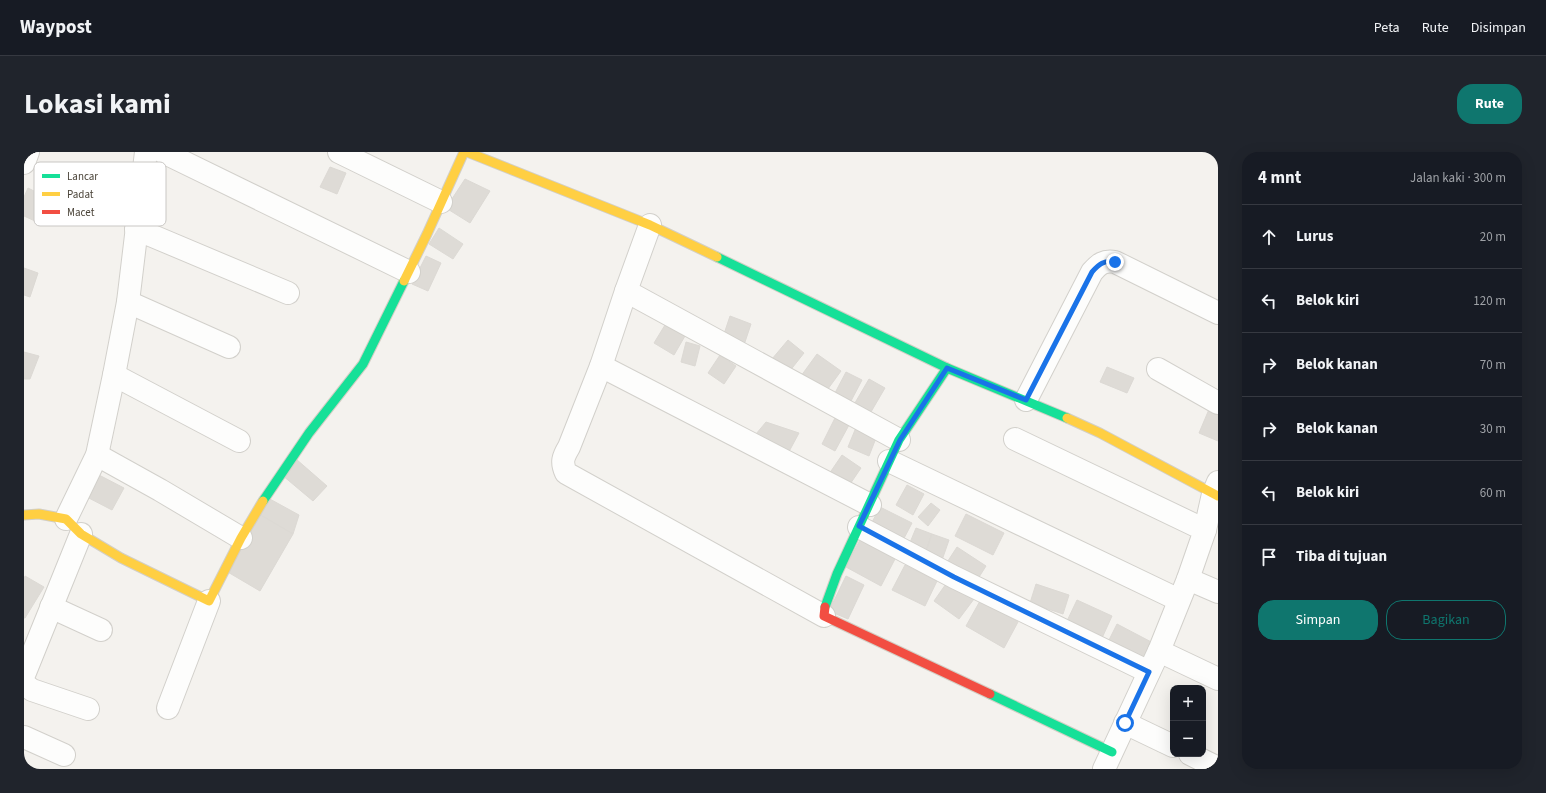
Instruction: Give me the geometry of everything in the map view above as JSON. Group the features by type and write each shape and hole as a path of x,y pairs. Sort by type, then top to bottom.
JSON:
{"street":[{"path":"24,164 28,152"},
{"path":"145,162 146,152"},
{"path":"163,152 408,272"},
{"path":"339,152 441,202"},
{"path":"168,708 210,601 241,538 283,469 363,364 464,152"},
{"path":"468,152 650,225 947,368 1026,400 1100,433 1216,491 1205,530 1188,579 1158,652 1108,761 824,616 566,473 562,458 569,447 601,366 650,225"},
{"path":"24,675 51,607 73,526 97,455 128,302 136,226"},
{"path":"136,229 288,293"},
{"path":"1026,400 1092,272 1099,264 1107,260 1115,262 1218,313"},
{"path":"626,291 900,440"},
{"path":"128,302 229,347"},
{"path":"601,366 870,505"},
{"path":"824,616 824,609 837,574 889,461 900,440 947,368"},
{"path":"1158,368 1218,403"},
{"path":"114,376 239,441"},
{"path":"1015,439 1205,530"},
{"path":"97,455 241,538"},
{"path":"889,461 1179,600"},
{"path":"24,514 38,514 73,526 121,558 210,601"},
{"path":"859,526 954,577 1149,672"},
{"path":"1188,579 1218,592"},
{"path":"51,607 101,630"},
{"path":"1158,652 1218,679"},
{"path":"24,684 32,690 88,709"},
{"path":"1125,723 1170,745"},
{"path":"24,737 64,755"},
{"path":"1196,757 1218,768"}],"building":[{"path":"330,167 346,173 337,194 320,187"},
{"path":"465,179 490,191 470,223 446,208"},
{"path":"28,188 34,191 34,221 24,216 24,197"},
{"path":"439,228 463,244 453,259 429,244"},
{"path":"426,256 441,263 428,291 412,284"},
{"path":"24,268 38,273 30,297 24,295"},
{"path":"730,316 751,324 744,345 723,337"},
{"path":"665,325 685,336 674,355 654,343"},
{"path":"788,340 804,353 789,372 772,359"},
{"path":"686,342 700,346 695,366 681,362"},
{"path":"24,352 39,356 30,379 24,379"},
{"path":"817,354 841,371 825,393 801,376"},
{"path":"720,355 736,366 724,384 708,373"},
{"path":"1107,367 1134,378 1127,393 1100,382"},
{"path":"846,372 862,380 851,401 835,393"},
{"path":"869,379 885,388 868,417 852,408"},
{"path":"1210,407 1218,411 1218,441 1199,433"},
{"path":"835,418 849,425 835,451 822,444"},
{"path":"766,422 799,433 785,459 769,450 774,442 756,434"},
{"path":"857,425 878,433 869,456 848,447"},
{"path":"842,455 861,468 846,490 827,477"},
{"path":"296,459 327,486 313,501 282,475"},
{"path":"97,474 124,488 112,510 85,496"},
{"path":"907,485 924,494 913,515 896,505"},
{"path":"268,498 299,515 293,534 258,516"},
{"path":"931,503 940,510 928,526 918,517"},
{"path":"880,507 912,523 901,544 869,528"},
{"path":"259,514 293,534 260,591 226,571"},
{"path":"966,514 1004,533 993,555 955,536"},
{"path":"916,528 932,534 926,551 909,545"},
{"path":"932,534 949,540 941,563 924,557"},
{"path":"860,540 895,559 881,586 846,567"},
{"path":"957,547 986,566 974,585 944,567"},
{"path":"905,565 937,581 925,606 892,590"},
{"path":"25,576 44,587 24,618 24,579"},
{"path":"846,576 864,585 848,619 829,611"},
{"path":"948,581 974,599 959,619 934,601"},
{"path":"1036,584 1069,595 1063,614 1030,603"},
{"path":"1077,600 1112,616 1102,638 1067,621"},
{"path":"980,601 1018,622 1004,648 966,626"},
{"path":"1117,624 1157,645 1149,660 1109,640"}],"traffic: fast":[{"path":"717,257 947,368 1067,418"},
{"path":"263,501 309,433 363,364 404,281"},
{"path":"825,607 837,574 899,440 947,368"},
{"path":"990,694 1112,752"}],"traffic: slow":[{"path":"404,281 464,152"},
{"path":"467,152 650,225 717,257"},
{"path":"1067,418 1100,433 1218,496"},
{"path":"24,515 39,514 66,519 81,534 121,558 209,601 241,538 263,501"}],"traffic: jam":[{"path":"825,607 824,616 990,694"}],"route":[{"path":"1115,262 1107,260 1099,264 1092,272 1063,325 1026,400 947,368 900,440 859,526 954,577 1149,672 1125,723"}]}
